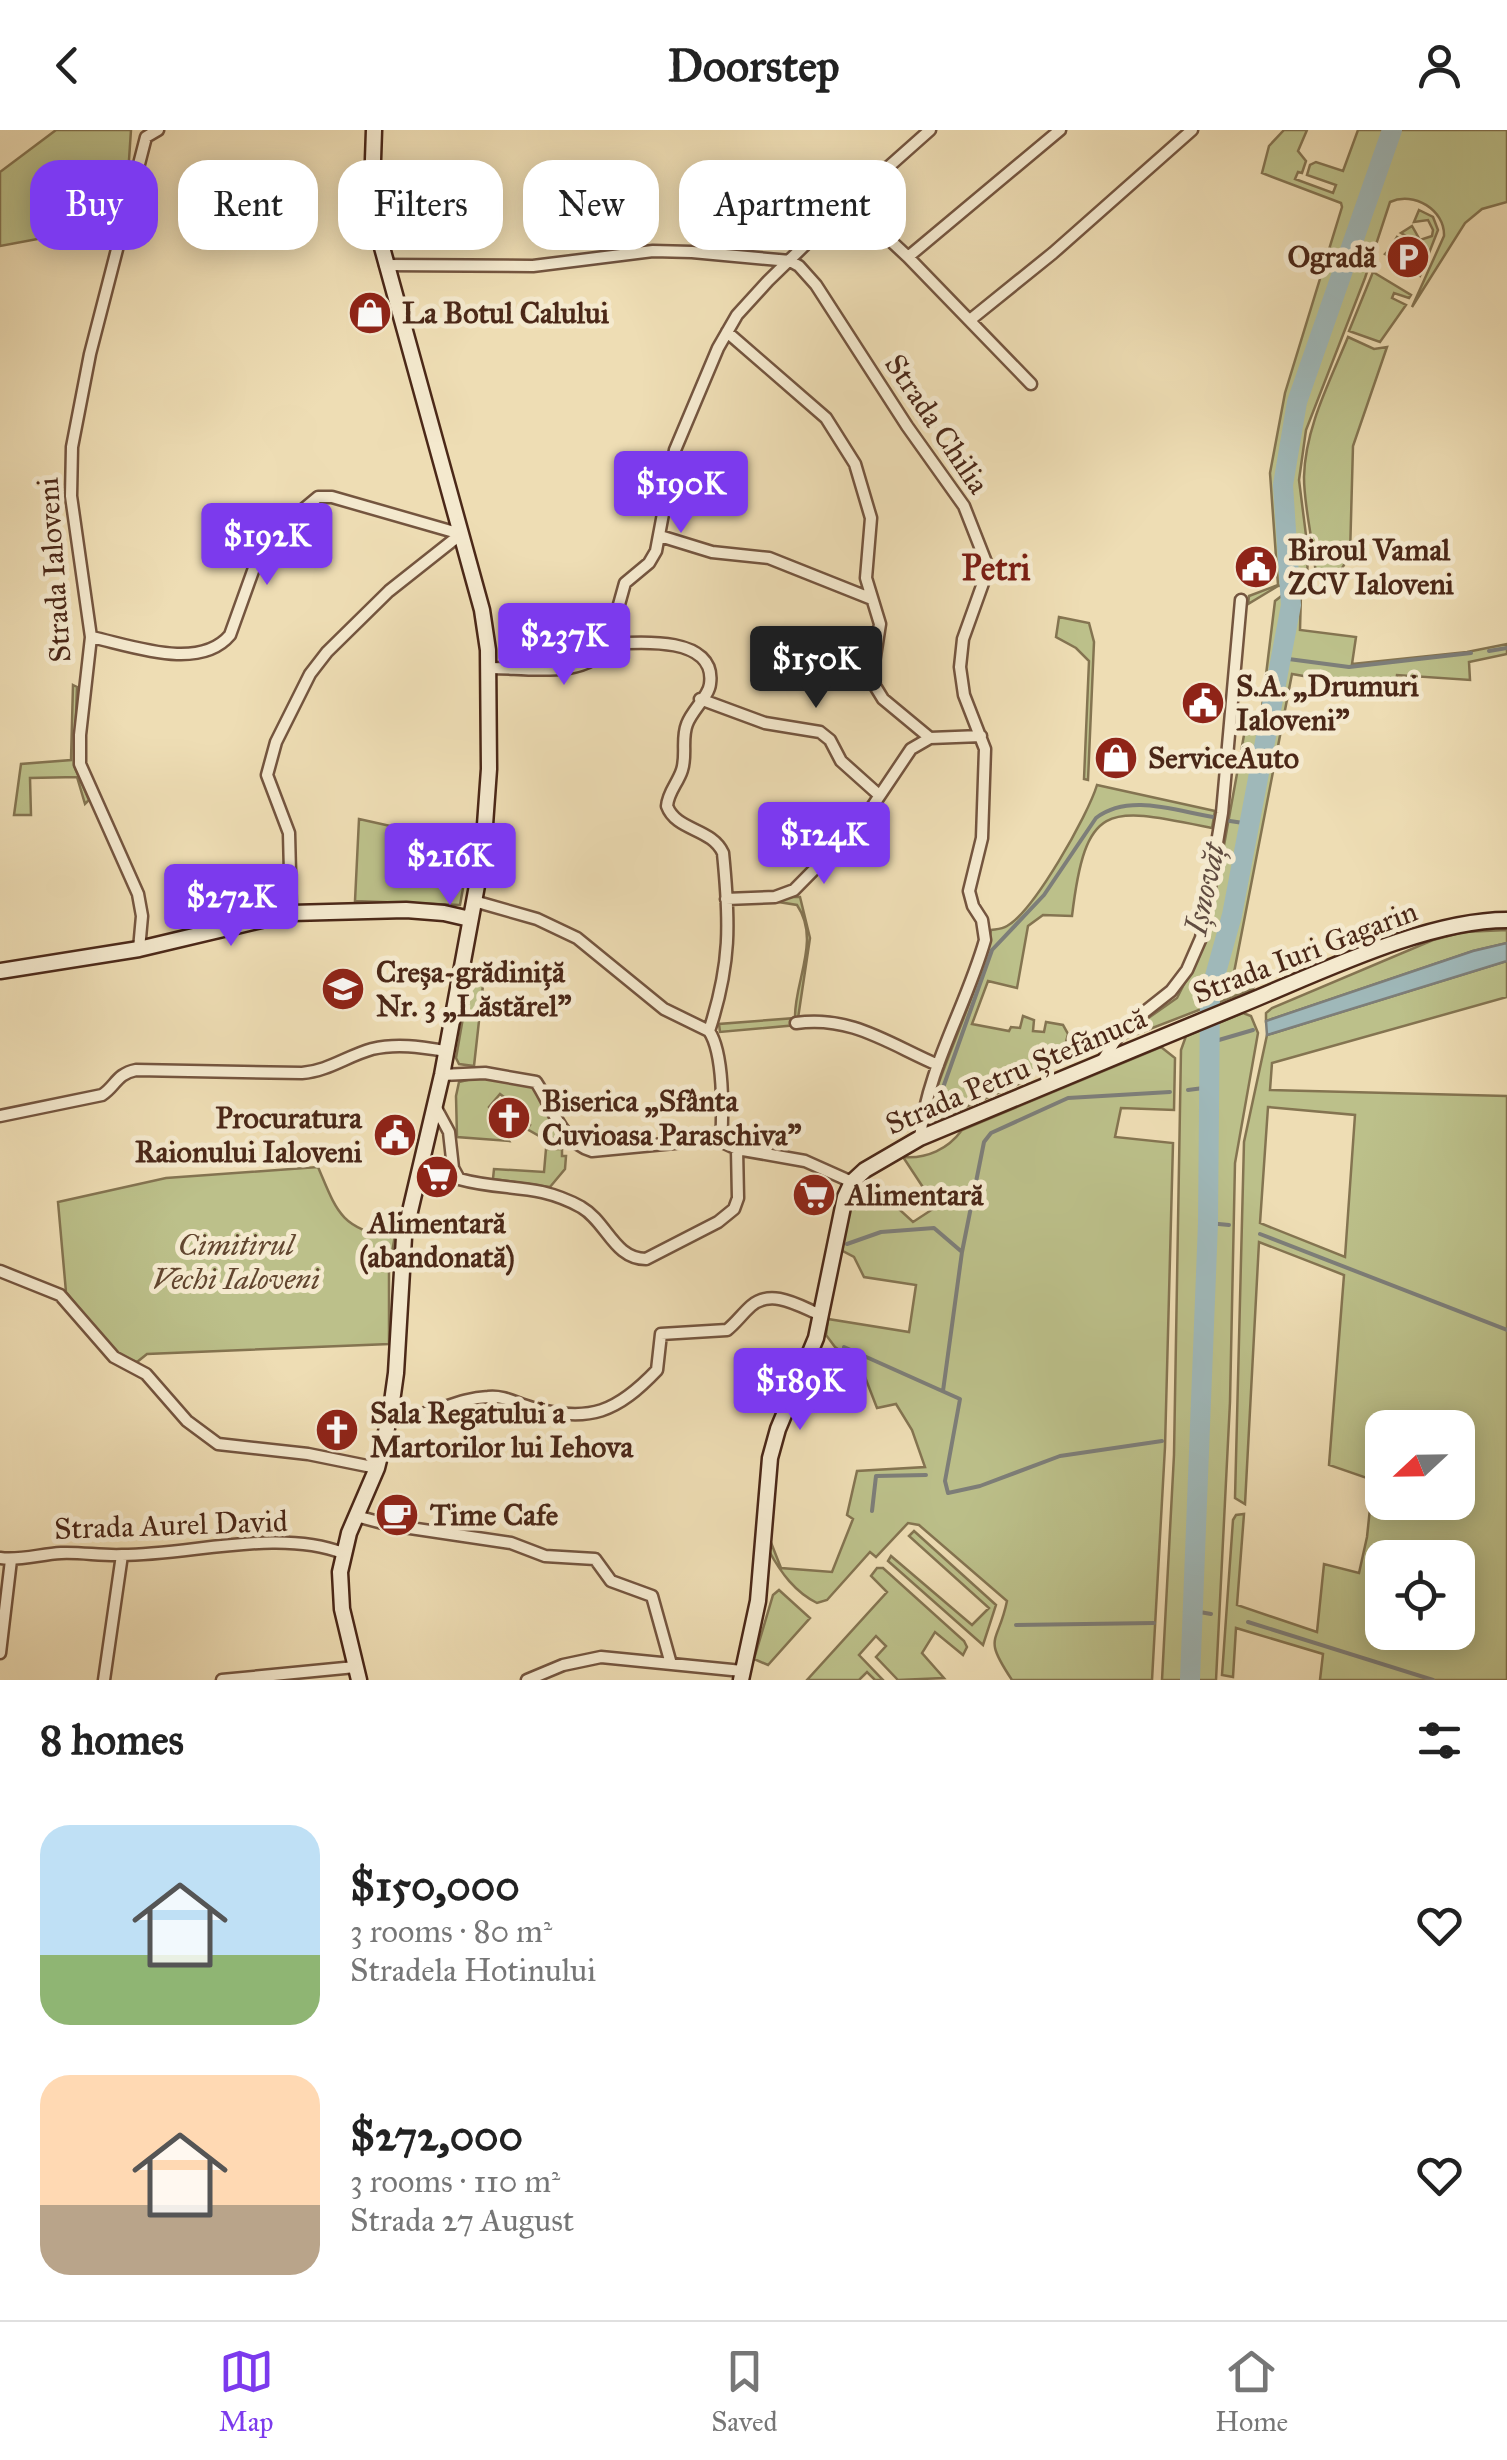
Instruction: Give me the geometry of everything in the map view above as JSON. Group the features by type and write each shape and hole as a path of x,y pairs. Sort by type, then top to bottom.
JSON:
{"main road":[{"path":"357,1674 340,1588 342,1553 377,1468 390,1416 404,1237 442,1076 488,818 488,668 482,610 385,265 373,200 374,130"},
{"path":"0,972 139,949 291,913 406,910 470,920"},
{"name":"Strada Iuri Gagarin","path":"1182,1029 1401,942 1479,922 1507,920"},
{"name":"Strada Petru Ștefănucă","path":"852,1182 878,1161 920,1138 1182,1029"},
{"path":"742,1676 758,1600 770,1458 778,1429 803,1375 821,1315 839,1217 852,1182"}],"street":[{"name":"Strada Ialoveni","path":"139,949 142,916 138,894 80,764 91,637 70,496 72,447 92,346 135,171 146,137 158,130"},
{"path":"896,160 930,130"},
{"path":"908,257 1060,130"},
{"path":"970,320 1053,253 1192,130"},
{"path":"488,668 560,669 582,665 596,659 608,644 625,582 649,563 660,536 667,476 675,450 727,332 751,298 801,250"},
{"path":"900,250 1031,384"},
{"path":"385,265 533,266 653,251 737,254 790,261"},
{"name":"Strada Chilia","path":"790,261 816,285 964,506 987,572 963,639 960,667 964,696 981,736 986,764 982,838 969,891 982,920 984,940 938,1065 923,1113 920,1138"},
{"path":"727,332 826,418 855,464 871,518 866,578 880,624 873,669 876,686 883,699 930,738"},
{"path":"91,637 162,654 218,646 230,635 262,543 318,497 332,497 461,534"},
{"path":"291,913 289,833 267,775 276,742 310,674 327,652 390,591 461,534"},
{"path":"660,536 712,552 768,558 872,600"},
{"path":"1102,1062 1123,1028 1172,991 1187,970 1201,938 1222,813 1241,600"},
{"path":"608,644 662,643 696,653 711,678 708,693 685,727 682,769 667,806 675,818 719,844 723,853 728,934 726,975 709,1031"},
{"path":"700,700 765,722 820,732 830,740 841,761 879,795"},
{"path":"726,899 775,897 794,890 864,819 911,749 930,738 981,736"},
{"path":"474,901 537,919 577,938 664,1009 709,1031 715,1040 719,1068 721,1140"},
{"path":"796,1022 841,1021 938,1065"},
{"path":"0,1116 102,1095 124,1072 136,1070 314,1072 374,1048 416,1046 446,1051"},
{"path":"442,1076 486,1073 536,1082 568,1137 592,1151 721,1140 738,1149 792,1157 852,1182"},
{"path":"435,1105 449,1132 453,1168 459,1179 551,1193 592,1216 628,1256 646,1259 724,1219 734,1209 738,1198 738,1149"},
{"path":"0,1271 60,1295 114,1357 146,1374 187,1421 218,1444 308,1454 377,1468"},
{"path":"390,1416 424,1416 460,1402 496,1396 550,1412 603,1412 657,1370 661,1334 727,1330 749,1308 767,1298 787,1301 821,1315"},
{"path":"356,1516 416,1530 511,1542 545,1556 587,1557 600,1564 611,1581 652,1596 672,1664"},
{"name":"Strada Aurel David","path":"5,1559 63,1553 122,1556 226,1546 312,1544 342,1553"},
{"path":"104,1680 122,1556"},
{"path":"0,1653 5,1559"},
{"path":"527,1680 563,1665 601,1657 742,1676"},
{"path":"222,1680 357,1674"}],"green space":[{"path":"56,130 131,130 129,160 30,160 30,240 0,246 0,172"},
{"path":"1284,130 1307,130 1298,151 1306,161 1295,179 1333,193 1336,185 1307,175 1310,165 1316,162 1343,171 1358,130 1507,130 1507,202 1482,209 1465,223 1412,307 1444,236 1443,227 1434,211 1418,201 1390,202 1306,430 1299,480 1308,551 1307,579 1300,584 1278,586 1248,604 1249,596 1278,585 1270,473 1285,393 1342,207 1341,203 1262,173 1269,146"},
{"path":"1419,210 1433,217 1438,230 1420,276 1385,254 1390,249 1398,254 1396,258 1413,268 1420,256 1404,245 1400,249 1393,244 1397,237 1414,246 1416,242 1401,233 1412,226 1420,240 1432,236 1428,220 1414,222"},
{"path":"1373,272 1411,295 1409,298 1394,293 1392,298 1406,305 1380,342 1349,331"},
{"path":"1348,337 1374,349 1387,347 1353,446 1350,555 1341,570 1316,577 1304,489 1305,459 1320,405"},
{"path":"1301,593 1300,630 1356,637 1352,664 1507,644 1507,654 1469,662 1470,680 1397,675 1395,692 1292,674 1231,988 1256,980 1253,989 1124,1039 1177,998 1207,939 1246,724 1260,724 1275,601 1284,594"},
{"path":"1059,617 1089,623 1094,642 1088,780 1084,779 1089,661 1056,637"},
{"path":"73,685 77,687 74,766 89,800 85,804 77,777 30,778 31,815 14,815 21,764 71,760"},
{"path":"1097,785 1215,811 1212,828 1148,816 1126,816 1108,820 1095,831 1085,850 1072,916 1043,915 1028,926 1017,988 988,981 972,1024 1009,1031 1011,1027 1020,1028 1023,1016 1034,1020 1033,1031 1044,1032 1046,1022 1063,1025 1068,1034 1061,1061 933,1121 929,1112 979,976 991,930 1007,926 1018,917 1045,883 1072,839"},
{"path":"359,819 471,844 460,905 355,901"},
{"path":"800,897 810,938 797,1025 720,1032 719,1024 795,1018 807,932 797,905 772,901"},
{"path":"1507,930 1507,943 1266,1021 1266,1013 1272,1008 1433,940 1463,932"},
{"path":"1507,961 1507,997 1272,1063 1270,1090 1507,1096 1507,1680 1320,1680 1323,1654 1236,1628 1233,1677 1222,1675 1233,1520 1244,1514 1237,1605 1317,1632 1324,1564 1359,1573 1365,1546 1365,1650 1475,1650 1475,1540 1366,1540 1369,1520 1475,1520 1475,1410 1365,1410 1365,1477 1329,1465 1344,1275 1259,1242 1245,1504 1235,1498 1244,1142 1267,1035","holes":["1268,1107 1355,1115 1345,1257 1260,1223"]},
{"path":"469,983 483,985 474,1066 459,1064 456,1058"},
{"path":"1243,1013 1251,1016 1258,1033 1235,1163 1230,1402 1216,1680 1162,1680 1174,1455 1181,1050 1186,1036"},
{"path":"1161,1047 1175,1058 1174,1110 1121,1108 1115,1137 1173,1143 1165,1447 1152,1680 1012,1680 995,1647 1007,1601 919,1525 908,1523 876,1557 870,1552 827,1600 817,1603 809,1599 778,1567 769,1551 772,1545 781,1568 832,1572 853,1519 847,1515 857,1471 925,1467 912,1430 896,1404 877,1408 860,1364 835,1347 826,1335 828,1319 909,1332 916,1285 864,1277 854,1257 841,1250 848,1212 859,1186 865,1178 913,1222 936,1207 903,1157 936,1151 962,1130"},
{"path":"484,1076 532,1086 561,1139 541,1137 527,1129 530,1125 517,1114 521,1110 500,1094 489,1107 505,1127 502,1131 509,1141 457,1137 459,1082"},
{"path":"546,1149 562,1149 562,1156 566,1156 565,1169 550,1187 493,1179 494,1169 544,1172"},
{"name":"Cimitirul Vechi Ialoveni","path":"318,1167 342,1215 360,1229 390,1237 395,1216 398,1217 389,1271 389,1344 147,1354 137,1362 117,1355 66,1292 58,1202 166,1178"},
{"path":"914,1531 996,1605 983,1645 888,1561 891,1556 972,1625 989,1608 909,1536"},
{"path":"877,1568 883,1568 964,1641 967,1647 963,1655 935,1632 922,1653 944,1678 898,1680 876,1657 886,1646 876,1636 859,1655 883,1680 875,1680 867,1672 859,1680 807,1680 887,1592 871,1576"},
{"path":"779,1590 810,1618 768,1665 754,1659 773,1595"}],"water":[{"path":"1507,943 1507,961 1267,1035 1266,1021"}],"waterway":[{"name":"Ișnovăț","path":"1190,1680 1208,1223 1210,994 1232,915 1291,605 1283,485 1297,402 1392,130"},
{"path":"1489,651 1507,648"},
{"path":"1281,658 1349,667 1471,653"},
{"path":"934,1113 992,950 1044,895 1096,818 1123,806 1138,805 1213,817"},
{"path":"1230,821 1250,824"},
{"path":"1212,1042 1253,1030"},
{"path":"1188,1090 1211,1087"},
{"path":"962,1252 984,1142 991,1133 1068,1098 1170,1092"},
{"path":"1208,1223 1229,1225"},
{"path":"847,1244 881,1232 934,1228 962,1252 943,1391"},
{"path":"1260,1234 1507,1330"},
{"path":"844,1347 960,1399 945,1481 948,1493 980,1486 1060,1456 1162,1441"},
{"path":"872,1511 876,1476 926,1475"},
{"path":"1194,1611 1211,1614"},
{"path":"1248,1622 1433,1680"},
{"path":"1016,1625 1154,1623"}],"place":[{"name":"Ogradă","path":"1408,257"},
{"name":"La Botul Calului","path":"370,313"},
{"name":"Biroul Vamal ZCV Ialoveni","path":"1256,567"},
{"name":"S.A. „Drumuri Ialoveni”","path":"1203,703"},
{"name":"ServiceAuto","path":"1116,758"},
{"name":"Creșa-grădiniță Nr. 3 „Lăstărel”","path":"343,989"},
{"name":"Biserica „Sfânta Cuvioasa Paraschiva”","path":"509,1118"},
{"name":"Procuratura Raionului Ialoveni","path":"395,1135"},
{"name":"Alimentară (abandonată)","path":"437,1177"},
{"name":"Alimentară","path":"814,1195"},
{"name":"Sala Regatului a Martorilor lui Iehova","path":"337,1430"},
{"name":"Time Cafe","path":"397,1515"}],"district":[{"name":"Petri","path":"996,568"}]}
